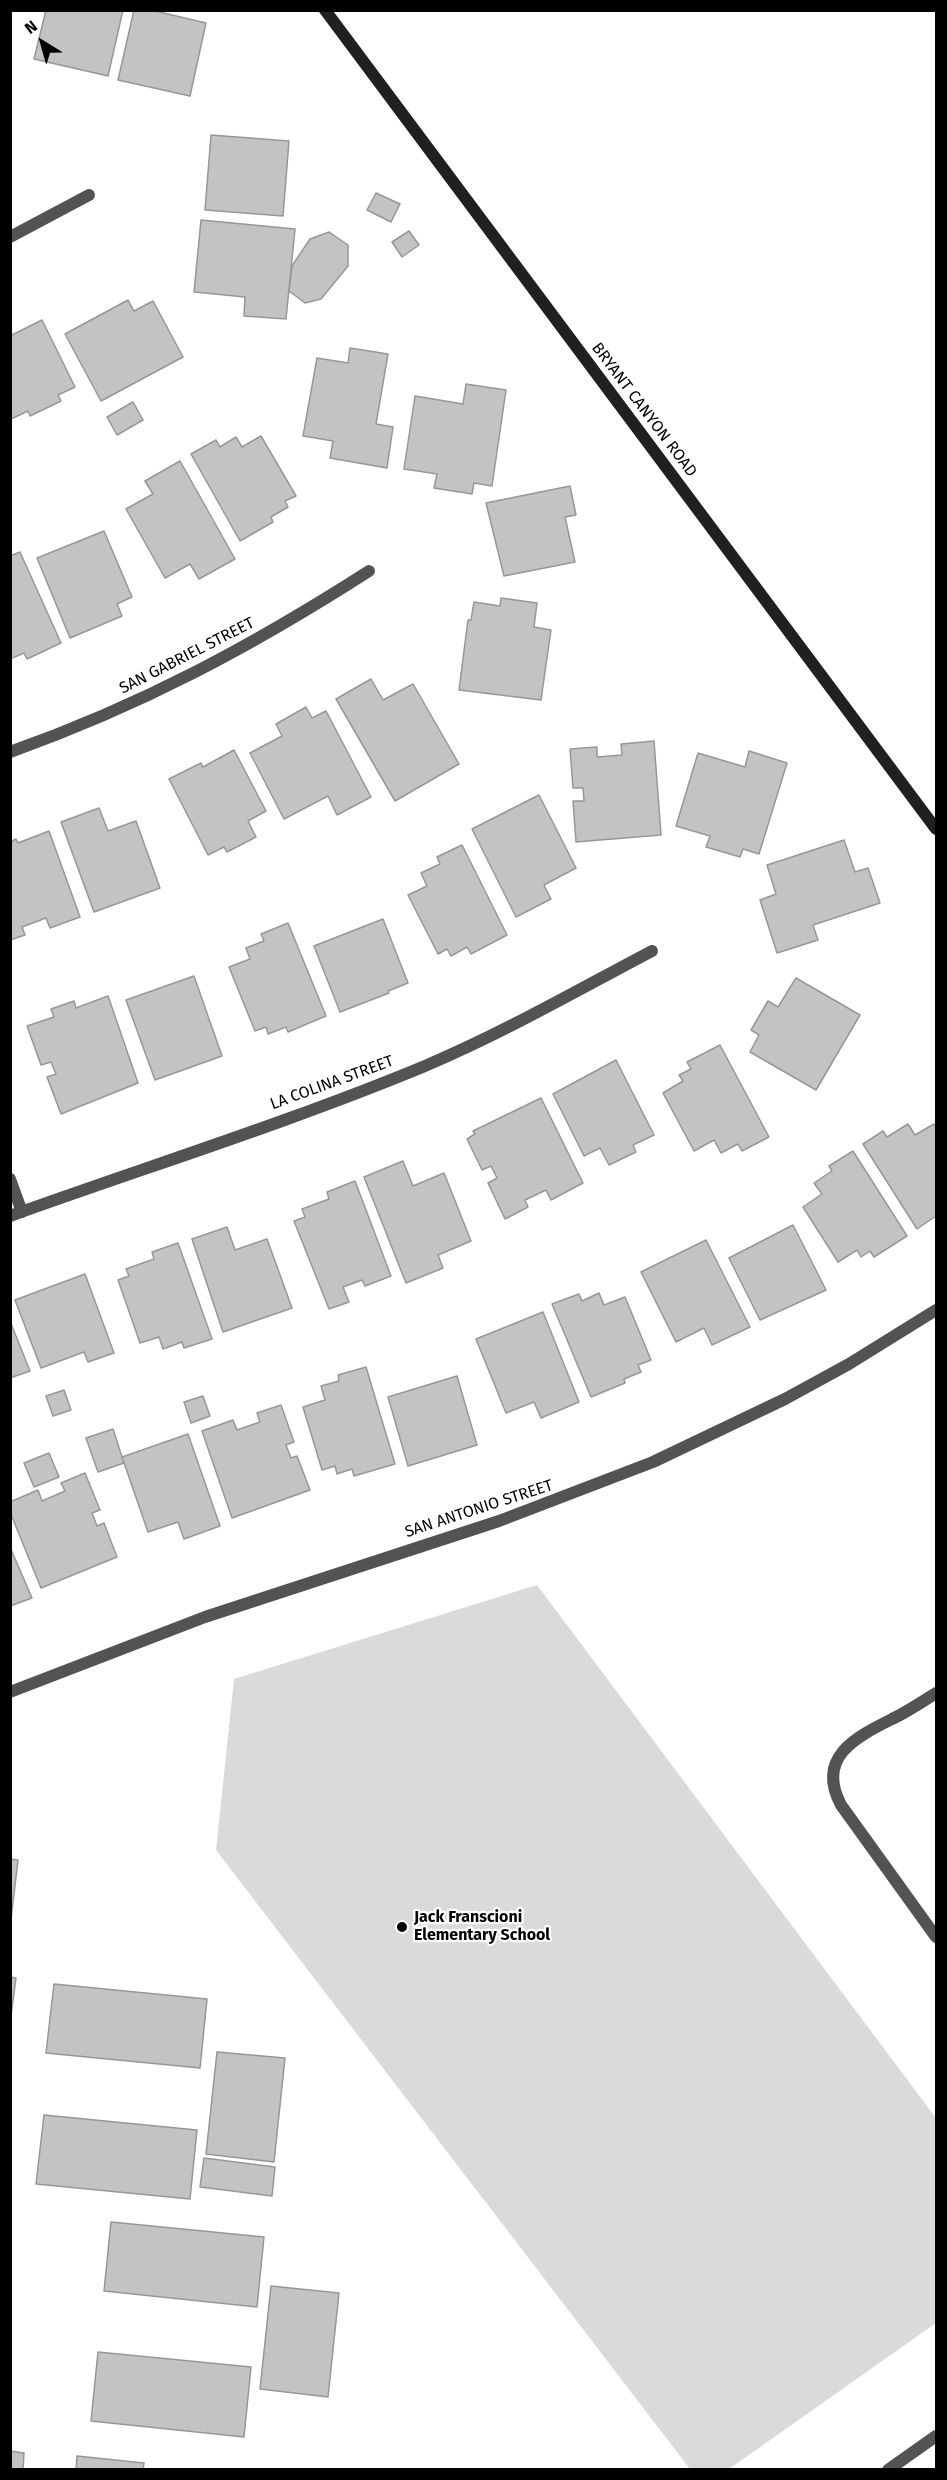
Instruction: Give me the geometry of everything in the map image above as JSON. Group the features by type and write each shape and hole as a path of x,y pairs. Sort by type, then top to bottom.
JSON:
{"street":[{"name":"BRYANT CANYON ROAD","path":"325,10 936,829"},
{"path":"10,237 89,195"},
{"name":"SAN GABRIEL STREET","path":"10,753 108,714 194,674 290,621 369,571"},
{"name":"LA COLINA STREET","path":"16,1214 260,1128 426,1065 486,1038 652,951"},
{"path":"10,1179 16,1214"},
{"name":"SAN ANTONIO STREET","path":"10,1692 205,1617 499,1521 653,1462 785,1400 849,1364 936,1310"},
{"path":"936,1693 861,1735 846,1748 833,1771 832,1783 841,1805 936,1937"},
{"path":"888,2469 936,2436"}],"shaded area":[{"path":"537,1585 936,2118 936,2323 729,2469 690,2469 216,1850 234,1679"}],"building":[{"path":"46,10 123,10 108,76 34,59"},
{"path":"134,10 151,10 206,23 190,96 118,80"},
{"path":"211,135 289,141 283,216 205,210"},
{"path":"376,193 400,204 391,222 367,210"},
{"path":"201,220 295,229 286,319 244,316 245,297 194,292"},
{"path":"409,231 419,245 402,257 392,242"},
{"path":"329,232 348,245 348,266 321,299 305,303 289,291 292,266 310,239"},
{"path":"128,300 134,311 153,301 183,357 101,401 65,334"},
{"path":"42,320 75,387 58,395 61,401 30,416 28,411 11,419 10,336"},
{"path":"350,348 388,354 376,424 393,427 387,468 330,458 333,441 303,436 317,358 348,363"},
{"path":"466,384 506,390 492,486 474,483 472,494 434,488 437,474 404,469 415,396 463,404"},
{"path":"133,402 143,420 117,435 107,417"},
{"path":"261,436 296,496 285,501 288,507 271,517 273,522 240,541 191,454 216,440 220,447 236,437 242,447"},
{"path":"180,461 235,559 199,579 190,564 165,578 126,509 153,494 145,481"},
{"path":"570,486 576,515 565,517 575,562 504,576 486,503"},
{"path":"104,531 132,597 117,604 122,616 70,638 37,558"},
{"path":"20,552 61,643 27,659 24,653 10,659 10,556"},
{"path":"501,598 537,603 534,627 551,630 541,700 459,690 468,620 471,620 474,602 500,606"},
{"path":"371,679 383,700 413,684 459,764 395,801 336,699"},
{"path":"306,707 312,718 326,711 371,797 337,815 328,796 284,819 250,753 282,736 276,724"},
{"path":"654,741 661,835 576,842 573,801 584,801 583,788 573,788 570,749 597,747 597,757 622,755 621,744"},
{"path":"234,750 266,811 248,821 256,837 227,852 224,847 208,855 169,779 201,763 203,767"},
{"path":"749,751 787,763 759,854 743,849 740,857 706,847 710,836 676,826 698,753 745,767"},
{"path":"539,795 576,868 544,885 551,899 516,917 472,829"},
{"path":"99,808 108,831 136,821 160,888 94,912 61,822"},
{"path":"49,831 80,917 50,928 46,918 22,927 25,935 10,940 10,842 16,839 18,843"},
{"path":"844,840 855,872 868,868 880,903 813,925 818,940 777,953 760,900 776,894 767,865"},
{"path":"462,845 507,935 471,954 467,947 451,956 447,949 438,954 408,895 427,886 421,873 440,864 437,857"},
{"path":"383,919 408,983 340,1012 314,946"},
{"path":"288,923 326,1016 288,1032 286,1027 268,1034 266,1027 255,1031 229,967 250,959 246,948 264,941 261,934"},
{"path":"194,976 222,1056 155,1080 126,1000"},
{"path":"796,978 860,1015 816,1090 750,1052 759,1035 751,1030 768,1001 778,1007"},
{"path":"108,996 138,1083 61,1114 47,1077 56,1074 51,1062 41,1065 27,1026 54,1017 51,1009 74,1001 76,1008"},
{"path":"720,1045 769,1137 742,1151 738,1144 721,1153 714,1140 694,1151 663,1093 683,1081 679,1075 691,1069 687,1062"},
{"path":"616,1060 654,1135 633,1145 636,1152 609,1165 600,1148 584,1156 553,1094"},
{"path":"541,1098 583,1183 551,1200 546,1190 525,1200 528,1207 505,1219 488,1183 497,1178 491,1166 482,1170 467,1139 475,1134 473,1131"},
{"path":"908,1124 915,1135 934,1124 936,1128 936,1216 917,1229 863,1144 883,1131 887,1137"},
{"path":"853,1151 907,1236 874,1257 870,1251 861,1257 857,1250 838,1262 803,1207 822,1194 814,1183 832,1171 829,1166"},
{"path":"403,1161 413,1186 444,1173 471,1241 438,1255 443,1268 406,1283 364,1177"},
{"path":"355,1181 391,1276 365,1286 362,1280 343,1287 349,1302 329,1309 294,1221 305,1217 302,1209 329,1199 327,1192"},
{"path":"793,1225 826,1290 760,1320 729,1258"},
{"path":"227,1227 235,1250 267,1239 292,1308 223,1332 192,1239"},
{"path":"706,1240 750,1327 712,1345 704,1328 676,1342 641,1272"},
{"path":"178,1243 212,1339 184,1348 182,1342 163,1349 159,1337 140,1343 118,1280 129,1276 126,1269 154,1259 152,1252"},
{"path":"85,1274 114,1353 88,1362 84,1352 41,1368 15,1300"},
{"path":"599,1293 604,1305 625,1297 651,1360 638,1365 641,1372 624,1379 625,1383 591,1397 552,1304 579,1294 582,1301"},
{"path":"543,1312 579,1402 541,1418 534,1402 506,1413 476,1339"},
{"path":"10,1321 30,1371 10,1378"},
{"path":"366,1367 395,1464 354,1476 352,1469 337,1474 335,1466 322,1470 303,1407 325,1400 321,1386 339,1381 338,1375"},
{"path":"457,1376 477,1445 408,1466 388,1397"},
{"path":"64,1390 71,1410 53,1416 46,1396"},
{"path":"203,1396 210,1416 191,1423 184,1402"},
{"path":"281,1405 294,1442 286,1445 291,1458 297,1456 310,1490 232,1518 202,1431 233,1420 237,1430 260,1422 257,1413"},
{"path":"113,1429 124,1463 98,1472 86,1438"},
{"path":"188,1434 220,1526 184,1539 178,1522 148,1532 122,1457"},
{"path":"49,1453 59,1477 34,1487 24,1463"},
{"path":"85,1473 100,1510 92,1513 97,1526 104,1523 117,1557 41,1588 10,1512 10,1502 38,1490 42,1501 65,1491 61,1483"},
{"path":"10,1547 32,1598 10,1606"},
{"path":"10,1859 18,1860 10,1928"},
{"path":"10,1977 16,1978 10,2023"},
{"path":"54,1984 207,1999 200,2068 46,2053"},
{"path":"217,2052 285,2058 274,2162 206,2154"},
{"path":"44,2115 197,2130 190,2199 36,2184"},
{"path":"204,2158 275,2167 272,2196 200,2187"},
{"path":"111,2222 264,2237 257,2307 104,2291"},
{"path":"271,2286 339,2293 328,2397 260,2389"},
{"path":"98,2352 251,2367 244,2437 91,2421"},
{"path":"10,2451 24,2453 23,2470 10,2470"},
{"path":"77,2456 144,2463 143,2470 76,2470"}],"place":[{"name":"Jack Franscioni Elementary School","path":"402,1927"}]}
